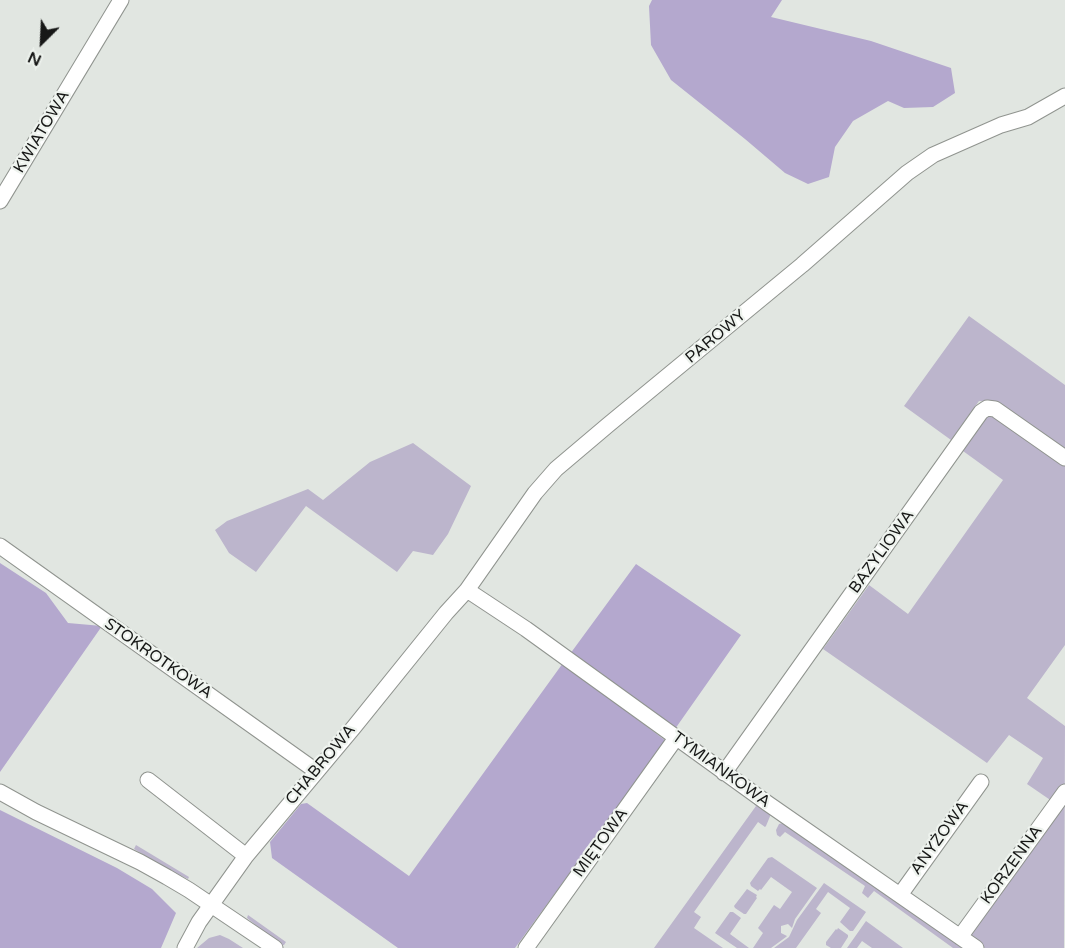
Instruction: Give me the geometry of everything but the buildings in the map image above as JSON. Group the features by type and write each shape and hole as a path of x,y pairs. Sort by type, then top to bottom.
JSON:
{"street":[{"name":"KWIATOWA","path":"0,201 121,0"},
{"name":"PAROWY","path":"467,590 535,493 556,469 794,272 907,174 933,155 1001,125 1028,117 1065,96"},
{"name":"BAZYLIOWA","path":"724,773 981,412 987,408 995,408 1065,458"},
{"name":"STOKROTKOWA","path":"0,546 316,771"},
{"name":"TYMIANKOWA","path":"467,590 526,629 724,773 976,948"},
{"name":"CHABROWA","path":"184,948 199,922 246,856 467,590"},
{"name":"MIĘTOWA","path":"526,948 676,738"},
{"path":"148,780 246,856"},
{"name":"ANYŻOWA","path":"900,895 981,782"},
{"path":"0,792 140,862 189,890 275,948"},
{"name":"KORZENNA","path":"960,937 1065,792"}],"shaded area":[{"path":"652,0 782,0 771,17 871,41 951,68 955,93 933,107 904,108 888,101 853,121 835,147 829,177 808,184 785,173 671,80 651,45 649,6"},
{"path":"969,316 1065,385 1065,453 995,402 979,401 951,440 904,406"},
{"path":"988,414 998,414 1065,463 1065,645 1027,698 1065,726 1064,948 985,948 965,934 1059,806 1027,784 1043,758 1009,735 987,763 823,649 869,585 908,614 1003,480 963,451"},
{"path":"413,443 471,486 448,534 433,555 413,551 397,572 306,506 256,572 229,553 215,530 227,521 308,489 323,500 370,462"},
{"path":"0,563 46,593 68,623 102,626 0,772"},
{"path":"636,564 741,635 675,729 570,654"},
{"path":"563,663 666,741 515,948 398,948 272,858 270,842 301,804 307,803 409,876"},
{"path":"755,801 771,814 766,826 758,822 694,912 701,917 694,928 723,948 654,948 756,806"},
{"path":"0,810 117,868 152,889 176,913 161,948 0,948"},
{"path":"783,823 969,948 953,948 874,891 868,898 862,893 865,886 785,832 780,837 777,835 776,830 779,824"},
{"path":"136,845 189,877 188,879 134,849"},
{"path":"772,857 817,888 795,919 792,928 788,924 781,926 781,933 786,937 771,948 753,948 763,933 758,928 774,905 780,909 792,892 771,877 761,890 758,891 751,886 750,883 768,858"},
{"path":"824,883 866,912 853,931 840,922 850,908 828,892 816,909 821,913 796,948 774,948 789,937 797,920"},
{"path":"747,889 757,895 757,898 744,914 734,906"},
{"path":"730,912 741,918 730,934 749,948 737,948 715,933"},
{"path":"248,915 286,942 284,945 281,946 247,918"},
{"path":"866,921 903,948 872,948 862,941 857,948 847,948"},
{"path":"838,928 848,937 841,948 831,948 826,945 826,942"},
{"path":"220,935 243,948 197,948 209,938"}]}
